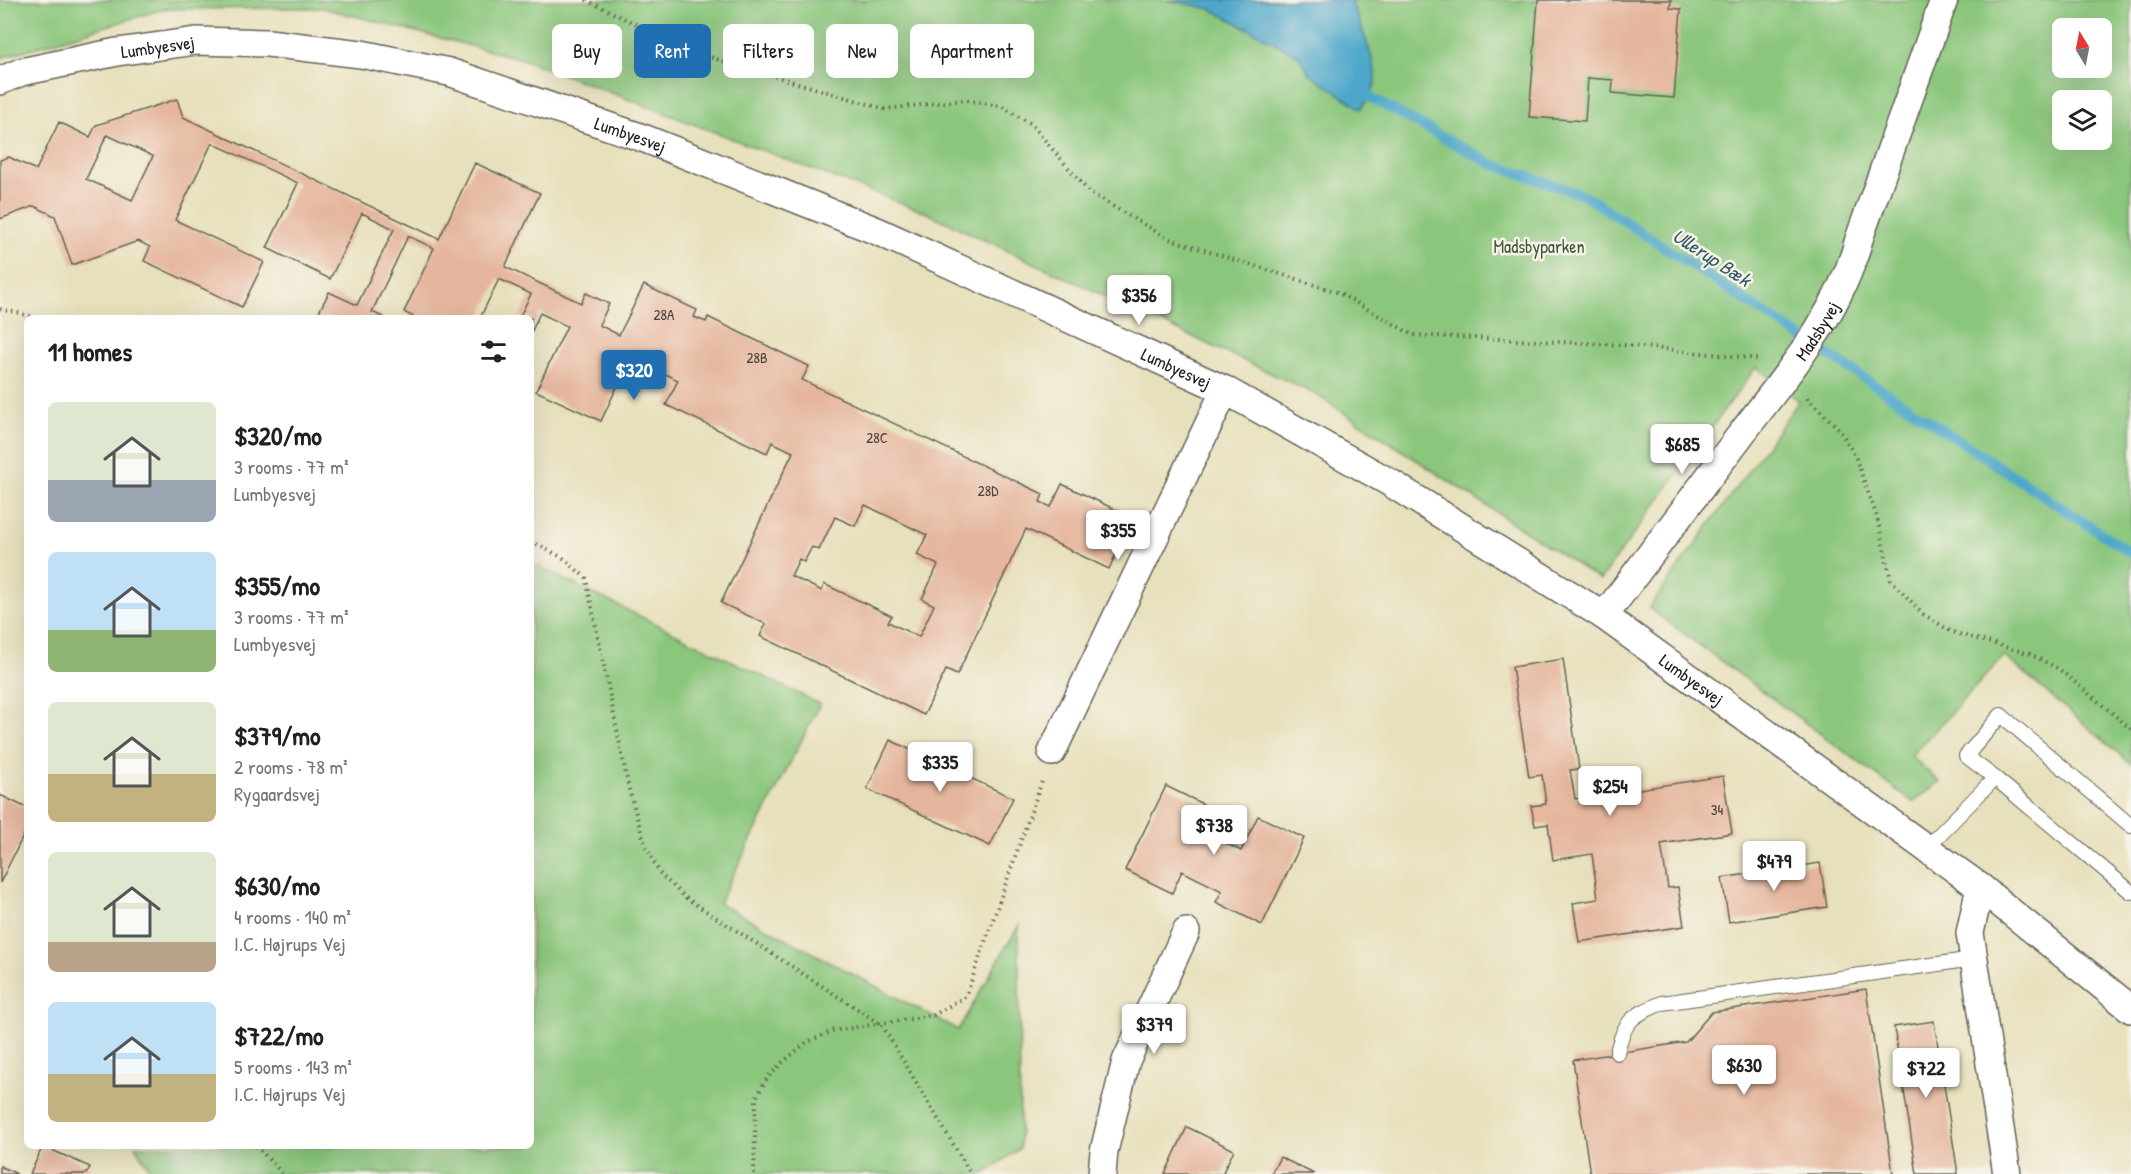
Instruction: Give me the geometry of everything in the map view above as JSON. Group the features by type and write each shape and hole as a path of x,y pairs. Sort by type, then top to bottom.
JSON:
{"street":[{"name":"Madsbyvej","path":"1604,616 1791,368 1835,303 1851,271 1859,239 1944,0"},
{"name":"Lumbyesvej","path":"0,81 21,72 106,54 196,41 268,43 361,54 449,72 643,138 877,231 1225,390 1389,482 1604,616 1980,887 2131,1010"},
{"name":"Lumbyesvej","path":"1052,752 1225,390"},
{"path":"1980,887 1970,933 2007,1174"},
{"path":"1102,1174 1104,1150 1126,1061 1186,932"}],"lane":[{"path":"2131,826 2001,715 1966,756 2131,892"},
{"path":"1926,848 1995,778"},
{"path":"1617,1053 1622,1031 1635,1015 1662,1003 1974,960"}],"path":[{"path":"586,0 696,53 885,109 965,100 1000,106 1030,123 1090,193 1169,239 1337,292 1413,335 1624,345 1766,360 1791,368 1839,429 1855,456 1877,517 1892,580 1923,614 1952,632 2030,654 2059,669 2131,729"},
{"path":"0,309 26,315"},
{"path":"534,543 564,558 586,578 628,789 645,845 661,874 686,898 882,1025 971,1174"},
{"path":"754,1174 756,1098 767,1078 806,1043 832,1031 934,1016 966,996 1052,752"},
{"path":"259,1149 283,1174"}],"green space":[{"name":"Madsbyparken","path":"0,0 2131,0 2131,764 2004,656 1911,756 1940,782 1913,802 1649,608 1799,401 1756,367 1600,580 1317,395 927,213 572,78 622,78 622,24 552,24 552,70 522,59 323,8 164,9 0,58"},
{"path":"534,564 820,704 719,903 958,1030 1019,925 1020,1148 984,1174 153,1174 137,1149 534,1149"}],"water":[{"path":"1167,0 1350,0 1362,28 1373,64 1376,80 1374,88 1361,109 1309,73 1299,56 1211,9"}],"building":[{"path":"1538,0 1671,0 1670,8 1681,9 1674,98 1612,93 1613,80 1588,78 1585,121 1529,117"},
{"path":"177,99 183,117 439,239 475,163 540,193 505,267 581,303 586,293 609,304 599,325 619,335 644,285 697,310 694,317 706,322 708,317 809,366 802,380 1043,494 1040,502 1051,507 1062,484 1133,518 1109,569 1026,529 957,675 946,670 924,715 760,636 766,624 721,603 793,452 772,442 767,453 666,405 678,380 631,357 601,421 536,391 567,326 540,313 534,326 534,315 520,315 531,294 499,279 481,315 410,315 404,312 434,248 408,236 372,312 378,315 318,315 329,292 357,305 394,229 362,213 330,279 267,248 298,183 212,143 175,220 264,262 242,307 144,261 150,247 138,241 72,265 55,216 34,206 0,219 0,160 9,157 36,170 59,122 90,137 96,125","holes":["107,135 153,156 132,200 86,179","865,505 927,535 917,555 938,565 922,599 934,605 919,637 888,622 892,616 824,584 822,591 791,576 799,559 804,562 812,547 819,550 835,517 855,526"]},
{"path":"1563,659 1579,769 1570,770 1575,799 1723,776 1732,833 1661,844 1668,888 1678,887 1684,926 1579,942 1573,903 1598,899 1592,854 1553,860 1548,824 1535,826 1531,806 1546,804 1542,775 1529,777 1512,667"},
{"path":"890,740 1013,798 990,846 867,789"},
{"path":"1166,786 1213,809 1202,831 1241,851 1258,816 1304,838 1262,925 1216,902 1222,891 1182,871 1172,893 1125,870"},
{"path":"0,795 24,807 24,834 0,883"},
{"path":"1820,863 1827,907 1729,922 1722,878"},
{"path":"1866,989 1893,1174 1590,1174 1573,1060 1686,1042 1712,1012"},
{"path":"1934,1021 1958,1174 1917,1174 1894,1027"},
{"path":"1187,1127 1234,1150 1223,1172 1227,1174 1165,1174"},
{"path":"42,1149 50,1149 90,1167 86,1174 30,1174"},
{"path":"1280,1157 1314,1174 1271,1174"},
{"path":"0,1166 17,1174 0,1174"}],"waterway":[{"name":"Ullerup Bæk","path":"1363,88 1369,97 1492,164 1586,196 2131,553"}]}
